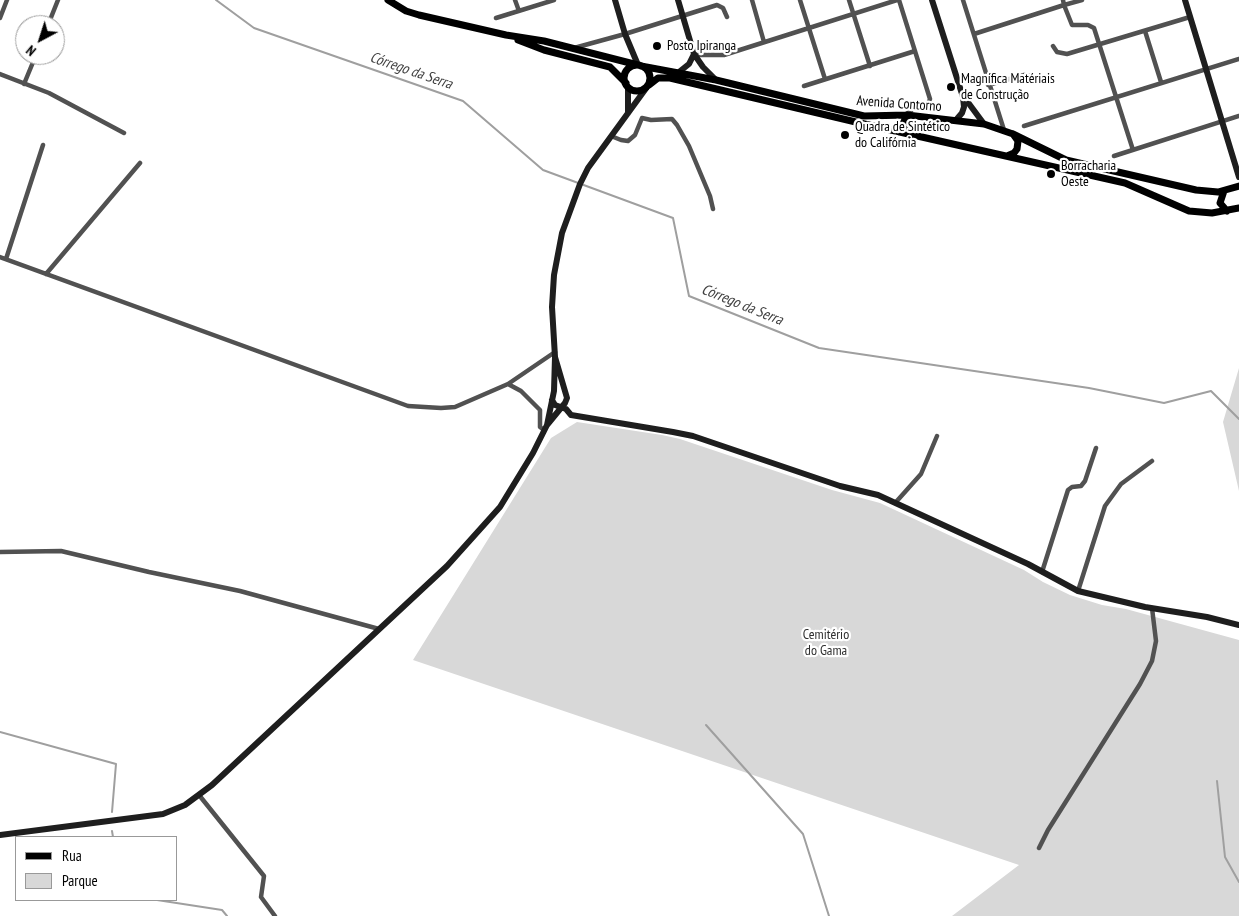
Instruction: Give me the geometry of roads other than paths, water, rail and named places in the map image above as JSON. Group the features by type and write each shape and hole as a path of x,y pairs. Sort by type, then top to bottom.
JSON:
{"main road":[{"name":"Avenida Contorno","path":"388,0 420,15 506,35 544,41 640,65 716,80 864,116 907,116 984,124 1004,130 1059,157 1140,177 1206,191 1224,190 1239,186"},
{"name":"Avenida Contorno","path":"506,35 544,50 610,67 627,85"},
{"path":"640,65 645,67 649,73 648,86 643,90 635,91 627,85 626,72 631,67 640,65"},
{"name":"Avenida Contorno","path":"648,86 658,78 670,78 1077,172 1128,184 1189,211 1206,213 1239,208"},
{"path":"907,116 902,126 909,134"},
{"path":"1004,156 1014,153 1017,148 1018,141 1013,134"},
{"path":"1077,172 1089,165"},
{"path":"1128,184 1140,177"},
{"path":"1224,190 1220,203 1228,211"}],"street":[{"path":"0,18 7,0"},
{"path":"52,15 58,0"},
{"path":"515,0 519,11"},
{"path":"496,18 554,0"},
{"path":"615,0 625,34 640,65"},
{"path":"678,0 694,55 703,68 716,80"},
{"path":"752,0 764,42"},
{"path":"800,0 826,79"},
{"path":"849,0 870,66"},
{"path":"694,55 720,56 898,0 930,101 928,104 914,108 907,116"},
{"path":"932,0 963,97 964,107 956,120"},
{"path":"963,0 988,85 1004,130"},
{"path":"974,34 1063,2 1082,0"},
{"path":"1185,0 1239,177"},
{"path":"1063,2 1072,25 1091,26 1094,28 1133,150"},
{"path":"572,48 625,34 717,5 723,8 727,17"},
{"path":"1052,46 1057,52 1067,54 1190,17"},
{"path":"1145,31 1162,82"},
{"path":"804,86 915,51"},
{"path":"679,72 694,55"},
{"path":"1024,126 1239,59"},
{"path":"24,84 32,65"},
{"path":"0,74 49,94 124,133"},
{"path":"988,85 1024,74 1031,76"},
{"path":"627,85 628,114"},
{"path":"0,835 162,814 184,805 199,795 379,629 447,566 479,532 500,507 533,453 545,428 554,391 555,355 552,307 554,275 562,233 580,184 588,168 648,86"},
{"path":"963,97 984,124"},
{"path":"1114,156 1239,116"},
{"path":"611,136 628,141 635,135 642,118 651,120 672,118 688,146 713,209"},
{"path":"6,259 43,145"},
{"path":"46,274 140,163"},
{"path":"0,257 408,406 455,407 508,384 555,355"},
{"path":"545,428 562,407 566,398 555,355"},
{"path":"508,384 522,391 540,410 540,427 545,428"},
{"path":"554,391 561,389 565,393"},
{"path":"552,400 571,416 693,436 840,486 878,495 1042,572 1078,591 1239,625"},
{"path":"896,502 921,474 937,436"},
{"path":"1042,572 1068,490 1072,486 1081,486 1096,448"},
{"path":"1078,591 1105,506 1121,484 1152,461"},
{"path":"0,552 61,551 240,591 379,629"},
{"path":"1039,848 1048,830 1140,684 1152,661 1156,641 1152,608"},
{"path":"199,795 264,876 261,897 276,916"}],"waterway":[{"name":"Córrego da Serra","path":"216,0 254,28 463,101 543,170 673,218 689,296 819,348 1089,388 1164,403 1211,391 1239,419"},
{"path":"706,725 803,834 829,916"},
{"path":"0,732 116,764 112,812"},
{"path":"1217,781 1225,857 1239,882"},
{"path":"112,831 113,836"},
{"path":"164,901 222,910 227,916"}],"place":[{"name":"Posto Ipiranga","path":"657,46"},
{"name":"Magnífica Matériais de Construção","path":"951,87"},
{"name":"Quadra de Sintético do Califórnia","path":"845,135"},
{"name":"Borracharia Oeste","path":"1051,174"}],"park label":[{"name":"Cemitério do Gama","path":"826,644"}]}
